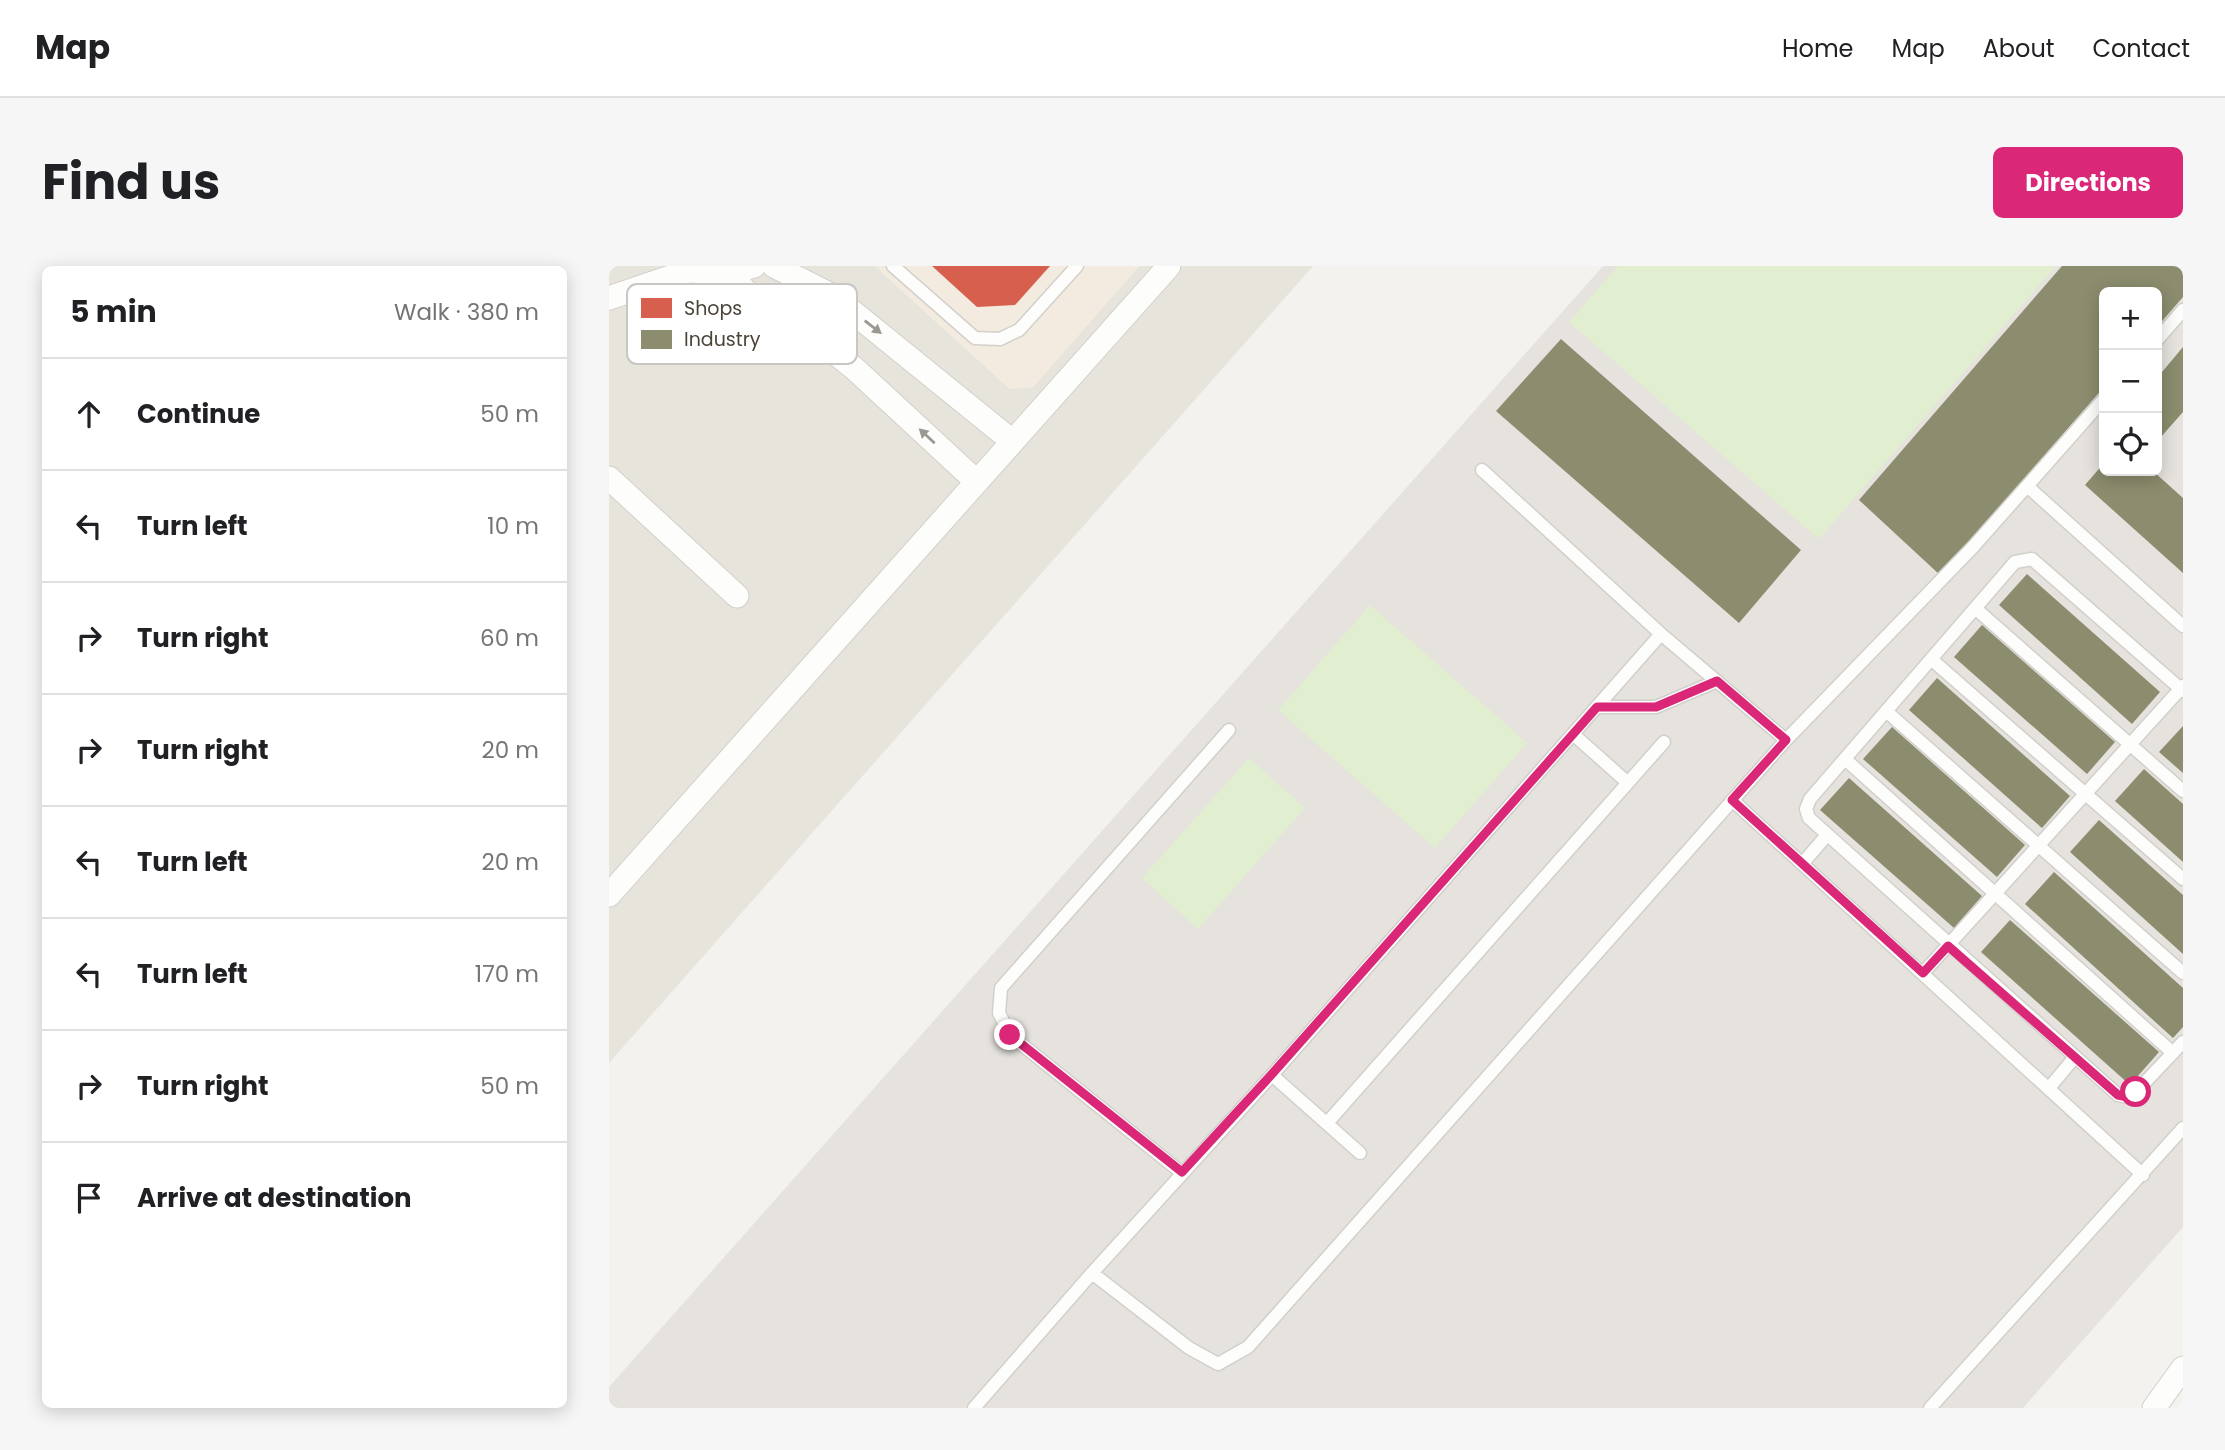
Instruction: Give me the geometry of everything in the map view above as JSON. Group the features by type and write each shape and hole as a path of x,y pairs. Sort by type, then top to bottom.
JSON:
{"street":[{"path":"645,284 686,268 730,273 754,266"},
{"path":"774,266 809,284"},
{"path":"609,895 1169,266"},
{"path":"730,273 739,284"},
{"path":"609,298 627,291"},
{"path":"857,315 1012,441"},
{"path":"849,364 977,482"},
{"path":"609,478 737,596"},
{"path":"2154,1408 2183,1368"}],"lane":[{"path":"893,266 975,338 1000,339 1019,330 1077,266"},
{"path":"2162,334 2183,310"},
{"path":"1092,1273 1189,1348 1218,1364 1248,1347 1786,740 1973,547 2099,405"},
{"path":"1482,470 1661,634 1786,740"},
{"path":"2027,486 2183,626"},
{"path":"1923,973 1948,946 2040,845 2131,743 2182,689 2032,559 2015,562 1810,799 1806,809 1809,818 1948,946 2118,1095 2128,1097 2183,1042"},
{"path":"1975,608 2183,791"},
{"path":"974,1408 1661,634"},
{"path":"1931,659 2183,879"},
{"path":"1597,707 1656,707 1717,681"},
{"path":"1887,711 2183,973"},
{"path":"1182,1172 1010,1035 999,1013 1001,988 1229,730"},
{"path":"1573,734 1628,783"},
{"path":"1328,1123 1664,742"},
{"path":"1845,759 2173,1053"},
{"path":"1732,800 2143,1175"},
{"path":"1802,864 1827,835"},
{"path":"2049,1088 2075,1057"},
{"path":"1272,1074 1360,1153"},
{"path":"1930,1408 2183,1128"}],"shaded area":[{"path":"609,266 875,266 1010,389 1033,387 1139,266 1313,266 609,1063"},
{"path":"875,266 1139,266 1033,387 1010,389"},
{"path":"1603,266 2183,266 2183,1227 2023,1408 609,1408 609,1387"}],"green space":[{"path":"1618,266 2056,266 1819,539 1569,322"},
{"path":"1370,605 1527,743 1435,848 1278,710"},
{"path":"1249,758 1305,808 1198,929 1142,878"}],"building: Shops":[{"path":"932,266 1050,266 1015,305 977,307"}],"building: Industry":[{"path":"2062,266 2183,266 2183,297 2162,321 2162,287 2099,287 2099,393 1940,575 1859,500"},
{"path":"1561,339 1801,550 1739,623 1496,411"},
{"path":"2183,347 2183,412 2162,436 2162,413 2162,372"},
{"path":"2099,469 2099,476 2159,476 2183,498 2183,573 2085,485"},
{"path":"2027,574 2160,692 2132,724 1999,605"},
{"path":"1982,625 2115,742 2087,774 1954,657"},
{"path":"1937,678 2070,796 2042,828 1909,710"},
{"path":"2183,726 2183,773 2159,752"},
{"path":"1892,727 2025,845 1997,877 1863,759"},
{"path":"2144,769 2183,804 2183,862 2115,801"},
{"path":"1849,778 1982,896 1954,928 1820,810"},
{"path":"2099,820 2183,895 2183,954 2070,852"},
{"path":"2054,872 2183,988 2183,1027 2173,1038 2025,904"},
{"path":"2010,920 2159,1052 2130,1085 1981,952"}],"route":[{"path":"1010,1035 1182,1172 1597,707 1656,707 1717,681 1786,740 1732,800 1923,973 1948,946 2118,1095 2128,1097 2136,1092"}]}
